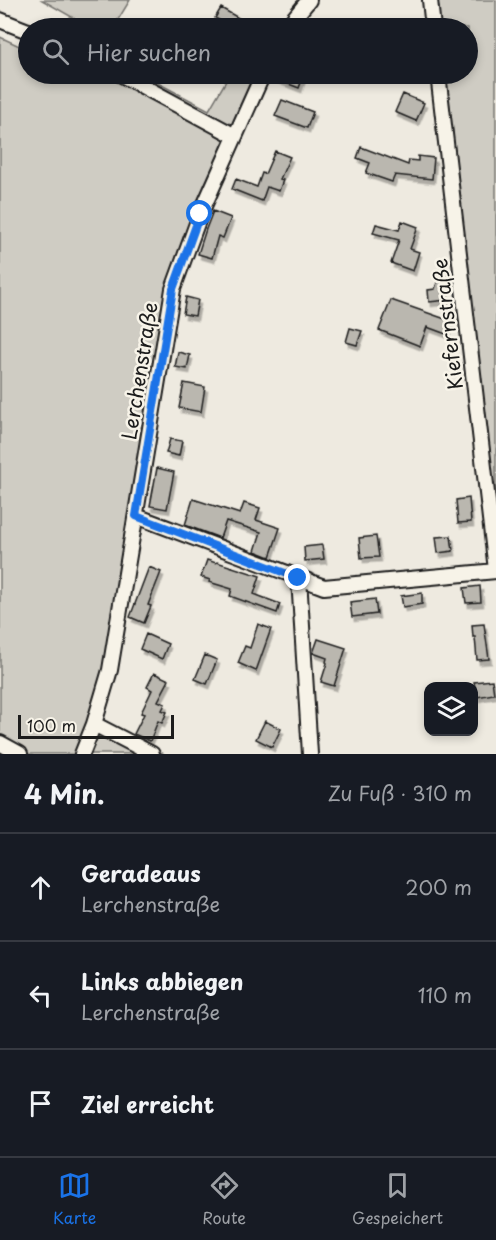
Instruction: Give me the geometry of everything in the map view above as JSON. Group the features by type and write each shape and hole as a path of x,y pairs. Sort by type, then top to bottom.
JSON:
{"street":[{"path":"294,18 309,0"},
{"path":"430,0 432,18"},
{"path":"0,20 18,27"},
{"path":"139,84 235,136"},
{"name":"Lerchenstraße","path":"82,754 94,724 110,670 173,289 200,214 258,84"},
{"name":"Kiefernstraße","path":"298,578 324,587 496,570 439,84"},
{"path":"136,516 298,578 310,754"},
{"path":"94,724 152,754"},
{"path":"0,743 20,754"}],"shaded area":[{"path":"42,0 130,0 119,18 74,18"},
{"path":"437,0 496,0 496,510 447,84 478,84 478,18 439,18"},
{"path":"0,37 18,45 18,84 160,84 209,110 224,84 253,84 185,237 106,667 79,754 0,754"},
{"path":"100,720 164,754 88,754"}],"building":[{"path":"221,8 238,18 215,18"},
{"path":"289,84 300,84 299,88"},
{"path":"403,94 424,103 416,121 395,112"},
{"path":"282,100 313,112 307,128 275,116"},
{"path":"361,147 408,165 409,160 418,161 418,156 434,158 432,179 395,175 392,182 366,173 370,163 357,158"},
{"path":"275,151 290,157 280,179 283,180 279,191 267,187 262,201 232,189 236,179 257,187"},
{"path":"213,211 231,218 223,238 218,236 212,258 198,254"},
{"path":"402,221 418,227 410,249 419,252 413,271 391,263 399,240 373,233 376,224 399,230"},
{"path":"443,263 444,272 452,275 449,283 445,282 447,300 429,302 428,290 435,289"},
{"path":"186,297 198,300 195,316 183,314"},
{"path":"391,300 451,321 446,334 427,327 420,346 379,330"},
{"path":"350,328 362,331 357,345 346,342"},
{"path":"178,352 190,355 187,369 175,367"},
{"path":"184,383 205,387 201,412 179,408"},
{"path":"170,439 182,441 179,456 166,453"},
{"path":"157,468 174,472 167,509 150,506"},
{"path":"469,498 471,522 458,523 456,500"},
{"path":"193,499 240,514 244,503 260,508 256,520 280,528 270,557 255,551 261,532 226,521 220,538 185,525"},
{"path":"376,536 379,557 361,558 359,538"},
{"path":"451,536 453,551 438,553 436,537"},
{"path":"322,545 324,559 305,561 304,547"},
{"path":"207,560 260,576 254,594 280,604 277,613 230,596 232,589 201,577"},
{"path":"149,567 161,572 148,605 151,606 144,623 130,617"},
{"path":"480,586 481,602 466,603 464,588"},
{"path":"422,593 422,604 403,607 401,596"},
{"path":"375,599 377,614 352,617 350,602"},
{"path":"258,624 271,629 256,671 238,663 245,646 250,648"},
{"path":"484,624 489,659 477,660 472,625"},
{"path":"146,634 168,644 162,659 140,649"},
{"path":"318,639 346,648 334,686 321,682 327,658 313,653"},
{"path":"205,655 217,660 207,684 195,679"},
{"path":"154,673 169,680 158,701 165,704 162,710 167,712 162,723 158,721 150,741 134,734 152,690 147,687"},
{"path":"492,680 494,694 478,697 478,682 474,682"},
{"path":"265,721 281,729 272,747 256,739"}],"route":[{"path":"200,214 173,289 136,516 298,578"}]}
